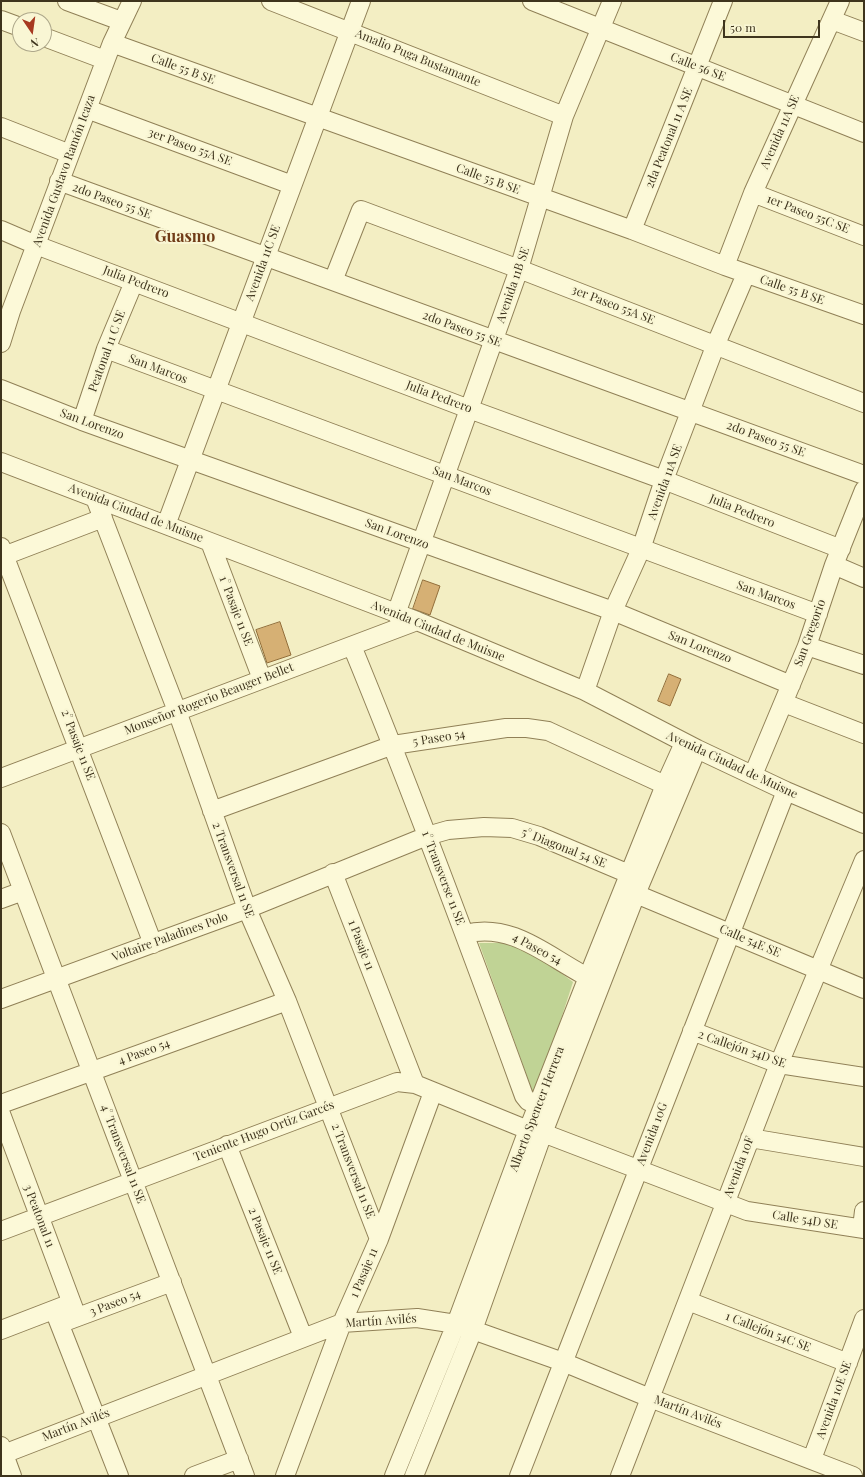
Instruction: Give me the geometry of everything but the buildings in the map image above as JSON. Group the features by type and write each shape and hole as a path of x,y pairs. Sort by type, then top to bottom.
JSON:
{"street":[{"path":"67,1 121,21"},
{"name":"Avenida Gustavo Ramón Icaza","path":"1,343 6,310 36,245 105,60 121,21 132,1"},
{"name":"Amalio Puga Bustamante","path":"271,1 564,116"},
{"name":"Avenida 11C SE","path":"166,525 361,1"},
{"name":"Calle 56 SE","path":"532,1 864,133"},
{"name":"Avenida 11B SE","path":"396,614 519,269 564,116 612,1"},
{"name":"2da Peatonal 11 A SE","path":"632,230 723,1"},
{"name":"Avenida 11A SE","path":"725,266 753,193 792,104 840,1"},
{"path":"1,20 12,25"},
{"path":"832,20 864,32"},
{"path":"52,40 105,60"},
{"name":"Calle 55 B SE","path":"112,43 632,230 746,274 864,315"},
{"name":"3er Paseo 55A SE","path":"87,109 292,185"},
{"path":"1,127 70,154"},
{"name":"2do Paseo 55 SE","path":"59,182 266,256 864,475"},
{"name":"1er Paseo 55C SE","path":"753,193 864,236"},
{"name":"3er Paseo 55A SE","path":"333,281 361,210 716,344 864,403"},
{"name":"Julia Pedrero","path":"1,230 36,245 469,409 664,480 838,557 864,578"},
{"name":"Avenida 11A SE","path":"584,691 613,611 641,549 664,480 692,412 716,344 746,274"},
{"name":"Peatonal 11 C SE","path":"82,420 106,349 134,282"},
{"name":"San Marcos","path":"106,349 818,614"},
{"name":"San Lorenzo","path":"1,389 82,420 613,611 791,684"},
{"name":"Avenida Ciudad de Muisne","path":"1,462 396,614 418,621 584,691 690,746 786,791 864,824"},
{"name":"San Gregorio","path":"753,775 807,646 838,557 864,490"},
{"name":"2 Transversal 11 SE","path":"95,498 177,711 247,910 286,1001 379,1239"},
{"path":"2,553 103,518"},
{"name":"1° Pasaje 11 SE","path":"210,542 262,680"},
{"name":"2° Pasaje 11 SE","path":"2,553 80,748 153,944"},
{"name":"Monseñor Rogerio Beauger Bellet","path":"1,778 418,621"},
{"name":"1° Transverse 11 SE","path":"352,646 393,745 465,934 524,1096 528,1101 538,1106"},
{"path":"807,646 864,665"},
{"path":"784,703 864,734"},
{"name":"5 Paseo 54","path":"212,812 393,745 506,728 527,728 548,731 665,785"},
{"name":"Alberto Spencer Herrera","path":"414,1476 473,1330 536,1132 538,1106 665,785 690,746"},
{"name":"Alberto Spencer Herrera","path":"394,1476 636,894 690,746"},
{"name":"Avenida 10G","path":"518,1476 786,791"},
{"name":"5° Diagonal 54 SE","path":"427,836 448,830 484,827 512,828 539,836 629,874"},
{"name":"4° Transversal 11 SE","path":"1,833 245,1476"},
{"name":"Voltaire Paladines Polo","path":"1,999 247,910 427,836"},
{"name":"Avenida 10F","path":"620,1476 779,1064 864,860"},
{"name":"1 Pasaje 11","path":"333,874 415,1084"},
{"path":"1,899 23,891"},
{"name":"Calle 54E SE","path":"636,894 864,989"},
{"name":"4 Paseo 54","path":"465,934 488,930 514,936 582,974"},
{"name":"4 Paseo 54","path":"2,1115 91,1071 286,1001"},
{"name":"2 Callejón 54D SE","path":"692,1031 779,1064 864,1077"},
{"name":"Teniente Hugo Ortiz Garcés","path":"1,1231 328,1106 397,1082 415,1084 536,1132 747,1211"},
{"name":"1 Pasaje 11","path":"285,1476 342,1323 379,1239 433,1092"},
{"name":"3 Peatonal 11","path":"2,1115 75,1310"},
{"path":"750,1138 864,1157"},
{"name":"2 Pasaje 11 SE","path":"227,1145 303,1337"},
{"name":"Calle 54D SE","path":"747,1211 863,1223"},
{"name":"3 Paseo 54","path":"1,1330 57,1317 75,1310 172,1282"},
{"name":"1 Callejón 54C SE","path":"688,1300 848,1363"},
{"path":"57,1317 120,1476"},
{"name":"Martín Avilés","path":"2,1451 96,1418 342,1323 417,1318 456,1324 563,1362 650,1398 854,1476"},
{"name":"Avenida 10E SE","path":"812,1459 862,1328"},
{"path":"2,1451 12,1476"},
{"path":"194,1476 239,1459"}],"green space":[{"path":"479,943 509,943 529,949 573,982 540,1084 533,1093"}],"district":[{"name":"Guasmo","path":"185,237"}]}
